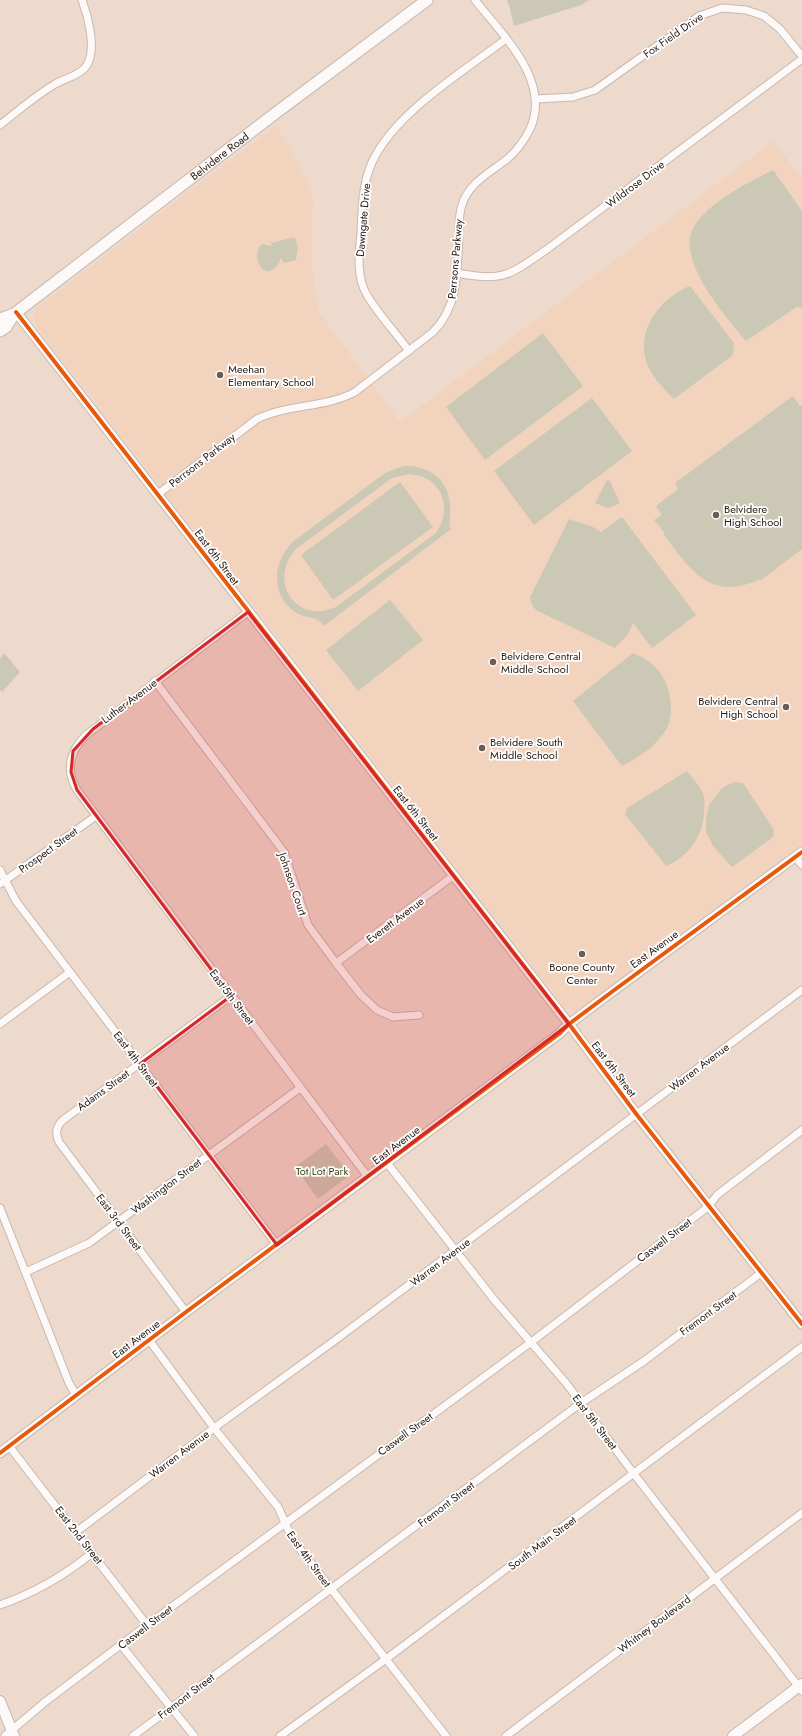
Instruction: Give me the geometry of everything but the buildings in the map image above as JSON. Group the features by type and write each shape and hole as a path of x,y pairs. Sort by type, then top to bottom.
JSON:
{"main road":[{"name":"Belvidere Road","path":"0,319 15,313 277,112 428,0"},
{"name":"Belvidere Road","path":"0,331 6,326 15,313"},
{"path":"733,1736 801,1687"},
{"path":"0,1701 10,1734"}],"street":[{"path":"0,125 46,89 85,67 90,58 91,45 89,20 82,0"},
{"name":"Perrsons Parkway","path":"158,494 257,419 272,413 341,399 355,392 433,332 447,315 452,303 456,273 460,212 464,197 476,182 507,159 525,140 533,124 536,108 536,99 530,75 506,40 475,0"},
{"name":"Fox Field Drive","path":"536,99 573,97 595,90 699,16 722,8 746,10 764,16 780,29 802,57"},
{"name":"Dawngate Drive","path":"409,351 367,296 360,277 359,254 364,192 369,171 378,152 391,133 410,113 506,40"},
{"name":"Wildrose Drive","path":"456,273 490,278 499,277 517,270 558,241 802,57"},
{"name":"East 6th Street","path":"15,313 158,494 569,1024 708,1207 802,1324"},
{"name":"Luther Avenue","path":"96,816 74,784 70,765 73,751 86,735 155,681 248,612"},
{"name":"Johnson Court","path":"155,681 284,852 308,925 336,964 361,995 377,1010 393,1017 419,1015"},
{"name":"Prospect Street","path":"2,883 96,816"},
{"name":"East 5th Street","path":"96,816 368,1177"},
{"path":"799,854 802,865"},
{"name":"East Avenue","path":"0,1453 186,1312 559,1034 569,1024 799,854"},
{"name":"East 4th Street","path":"0,870 2,883 277,1245"},
{"name":"Everett Avenue","path":"336,964 453,876"},
{"path":"0,1024 70,972"},
{"name":"Warren Avenue","path":"76,1532 637,1115 802,990"},
{"name":"Adams Street","path":"56,1130 63,1120 231,996"},
{"name":"Washington Street","path":"26,1272 90,1243 208,1154 300,1088"},
{"name":"East 3rd Street","path":"56,1130 56,1136 59,1142 186,1312"},
{"name":"Caswell Street","path":"10,1734 45,1702 147,1625 530,1343 708,1207 717,1195 802,1130"},
{"name":"East 5th Street","path":"387,1163 530,1343 581,1403 634,1474 801,1687"},
{"path":"0,1208 69,1383 76,1395"},
{"name":"Fremont Street","path":"133,1736 581,1403 644,1361 761,1273"},
{"name":"East 4th Street","path":"149,1340 214,1428 278,1507 291,1536 446,1736"},
{"name":"South Main Street","path":"280,1736 386,1659 802,1348"},
{"name":"East 2nd Street","path":"9,1446 147,1625"},
{"name":"Whitney Boulevard","path":"506,1736 802,1512"},
{"path":"0,1605 20,1598 44,1586 67,1573 92,1553"},
{"path":"121,1645 194,1736"}],"highlighted area":[{"path":"248,612 569,1024 277,1245 140,1064 231,996 77,790 71,772 73,751 93,729"}],"shaded area":[{"path":"277,125 313,195 312,264 318,311 400,422 773,141 802,178 802,844 575,1012 569,1011 565,1008 38,329 34,318 36,308"}],"green space":[{"path":"507,0 589,0 581,5 514,26"},
{"path":"773,170 802,211 802,308 797,307 746,341 728,320 700,278 690,250 690,238 694,227 701,217 712,207 737,189"},
{"path":"295,237 298,248 296,260 284,263 281,258 276,267 271,271 266,271 261,268 258,263 257,256 258,250 262,244 272,246 271,243"},
{"path":"690,286 734,343 733,355 674,399 658,382 650,370 645,357 644,344 646,332 651,320 658,310 667,300"},
{"path":"543,333 583,386 485,460 446,407"},
{"path":"793,396 800,406 802,405 802,549 761,580 728,587 715,585 694,571 684,561 665,536 654,520 662,515 656,506 678,489 675,483"},
{"path":"592,398 632,451 534,525 494,471"},
{"path":"405,466 418,467 437,476 443,484 450,503 449,526 451,529 324,626 321,622 314,618 303,616 295,612 287,605 281,596 278,586 278,566 288,548 295,540 384,474","holes":["409,474 420,476 429,480 436,487 441,494 444,503 444,513 436,533 336,607 322,611 309,610 298,605 290,597 285,586 284,574 288,561 296,549 392,478"]},
{"path":"607,480 610,481 620,503 608,508 595,503"},
{"path":"400,482 433,527 333,600 301,555"},
{"path":"622,517 696,615 652,648 633,623 628,634 615,648 536,610 532,605 530,597 569,519 591,526 601,532"},
{"path":"390,600 423,640 358,691 326,650"},
{"path":"4,653 20,672 2,692 0,690 0,659"},
{"path":"633,653 649,662 661,674 668,689 671,714 667,728 661,737 651,747 622,766 573,701"},
{"path":"687,771 703,793 703,822 697,838 688,851 674,862 666,866 625,814 627,808"},
{"path":"734,782 743,783 774,830 773,837 732,867 713,846 706,832 706,820 709,805 722,788"},
{"name":"Tot Lot Park","path":"326,1144 350,1175 318,1199 295,1167"}],"cycle path":[{"path":"16,312 569,1024 637,1115 802,1324"},
{"path":"0,1453 186,1312 559,1034 569,1024 613,991 802,852"}],"place":[{"name":"Meehan Elementary School","path":"220,375"},
{"name":"Belvidere High School","path":"716,515"},
{"name":"Belvidere Central Middle School","path":"493,662"},
{"name":"Belvidere Central High School","path":"786,707"},
{"name":"Belvidere South Middle School","path":"482,748"},
{"name":"Boone County Center","path":"582,954"}]}
